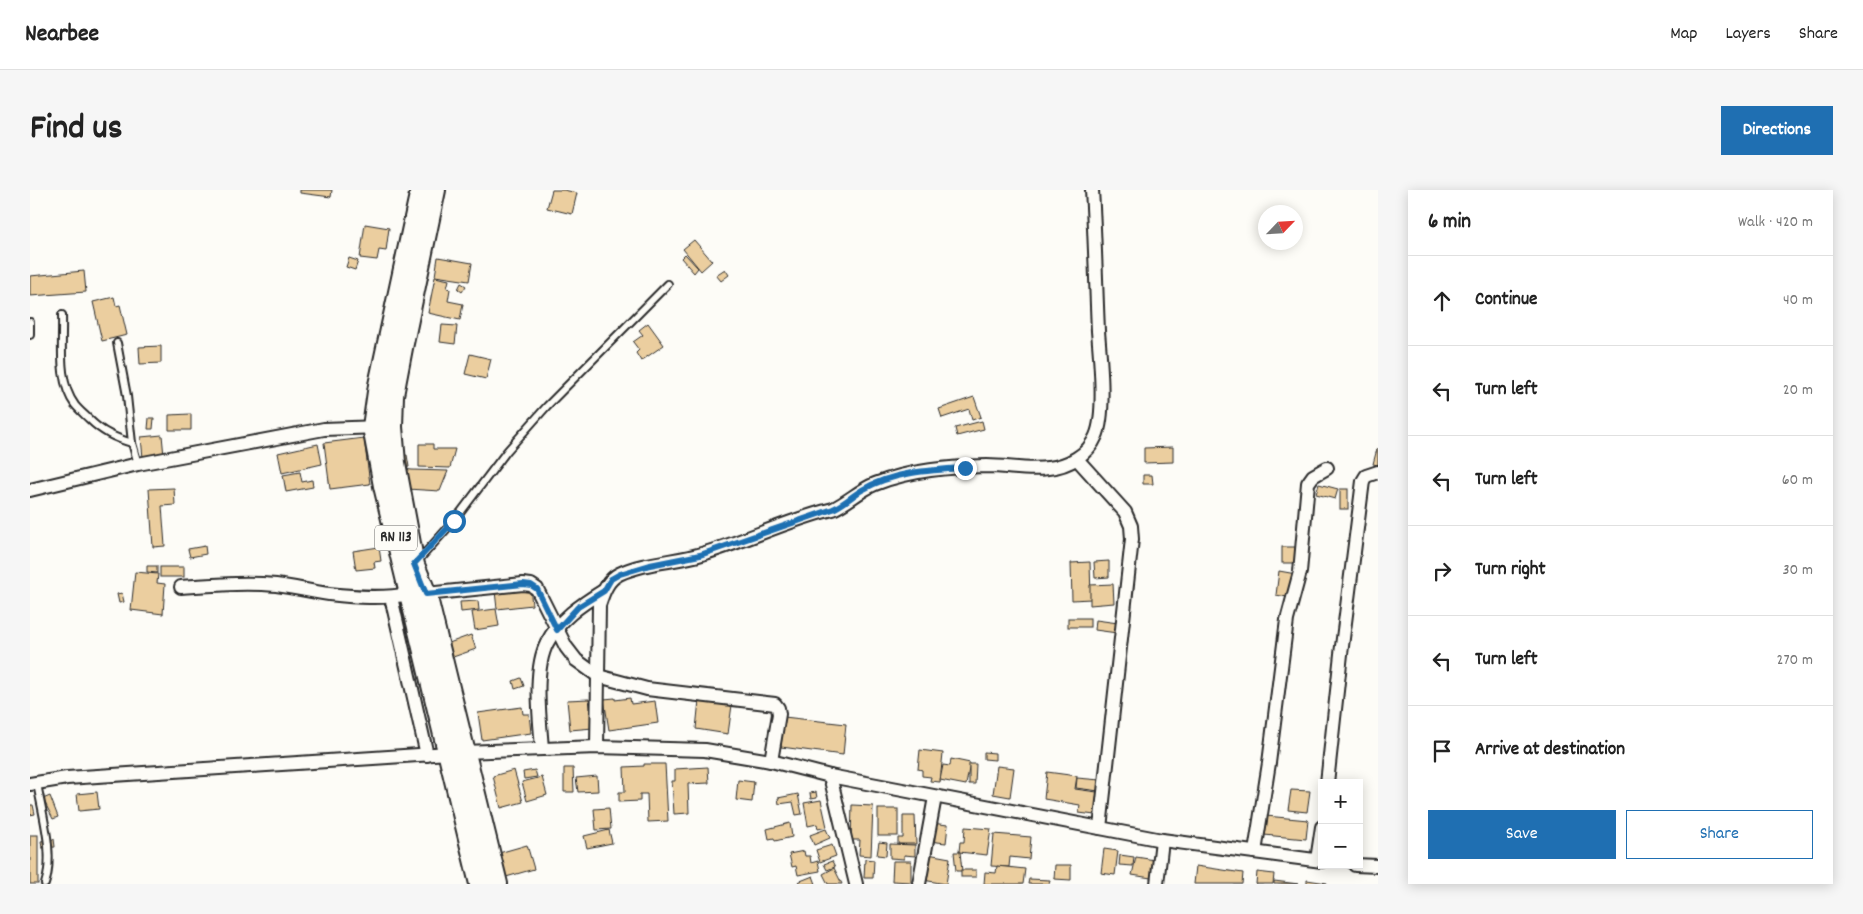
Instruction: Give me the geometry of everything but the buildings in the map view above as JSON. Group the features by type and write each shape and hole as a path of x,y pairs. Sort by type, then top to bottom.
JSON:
{"main road":[{"name":"RN 113","path":"421,190 379,385 384,486 446,754 480,884"},
{"name":"RN 113","path":"409,595 414,564 395,463 382,427 395,386 435,190"},
{"name":"RN 113","path":"446,754 497,884"}],"street":[{"path":"597,747 599,606 604,591 611,579 620,574 650,565 700,555 833,509 844,504 862,490 903,475 923,471 988,466 1032,469 1048,468 1062,466 1077,459 1088,450 1096,437 1100,423 1100,365 1092,190"},
{"path":"30,490 138,464 324,429 382,427"},
{"path":"1077,459 1125,512 1131,526 1132,539 1100,828"},
{"path":"1255,852 1269,763 1287,620 1300,572 1308,483 1313,476 1327,468"},
{"path":"1328,779 1341,654 1363,480 1366,476 1378,472"},
{"path":"181,587 250,584 278,585 329,594 409,595 523,584 531,585 537,589 566,647 576,660 598,676 647,689 774,704 778,708 779,714 771,761"},
{"path":"542,749 538,690 542,658 547,642 578,607 604,591"},
{"path":"34,783 67,778 542,749 597,747 705,750 771,761 830,776 1162,840 1318,861"},
{"path":"830,776 856,884"},
{"path":"919,884 935,797"},
{"path":"1157,884 1162,840"},
{"path":"1363,865 1378,866"}],"lane":[{"path":"414,564 454,521 507,451 547,406 668,284"},
{"path":"62,315 63,371 71,398 76,406 98,427 113,437 132,444"},
{"path":"30,322 30,335"},
{"path":"117,343 127,396 132,444 138,464"},
{"path":"34,783 49,854 48,875 45,884"}],"route":[{"path":"454,521 414,564 426,594 523,584 531,585 537,589 557,630 578,607 604,591 611,579 620,574 650,565 700,555 822,511 833,509 844,504 862,490 903,475 923,471 965,468"}]}
